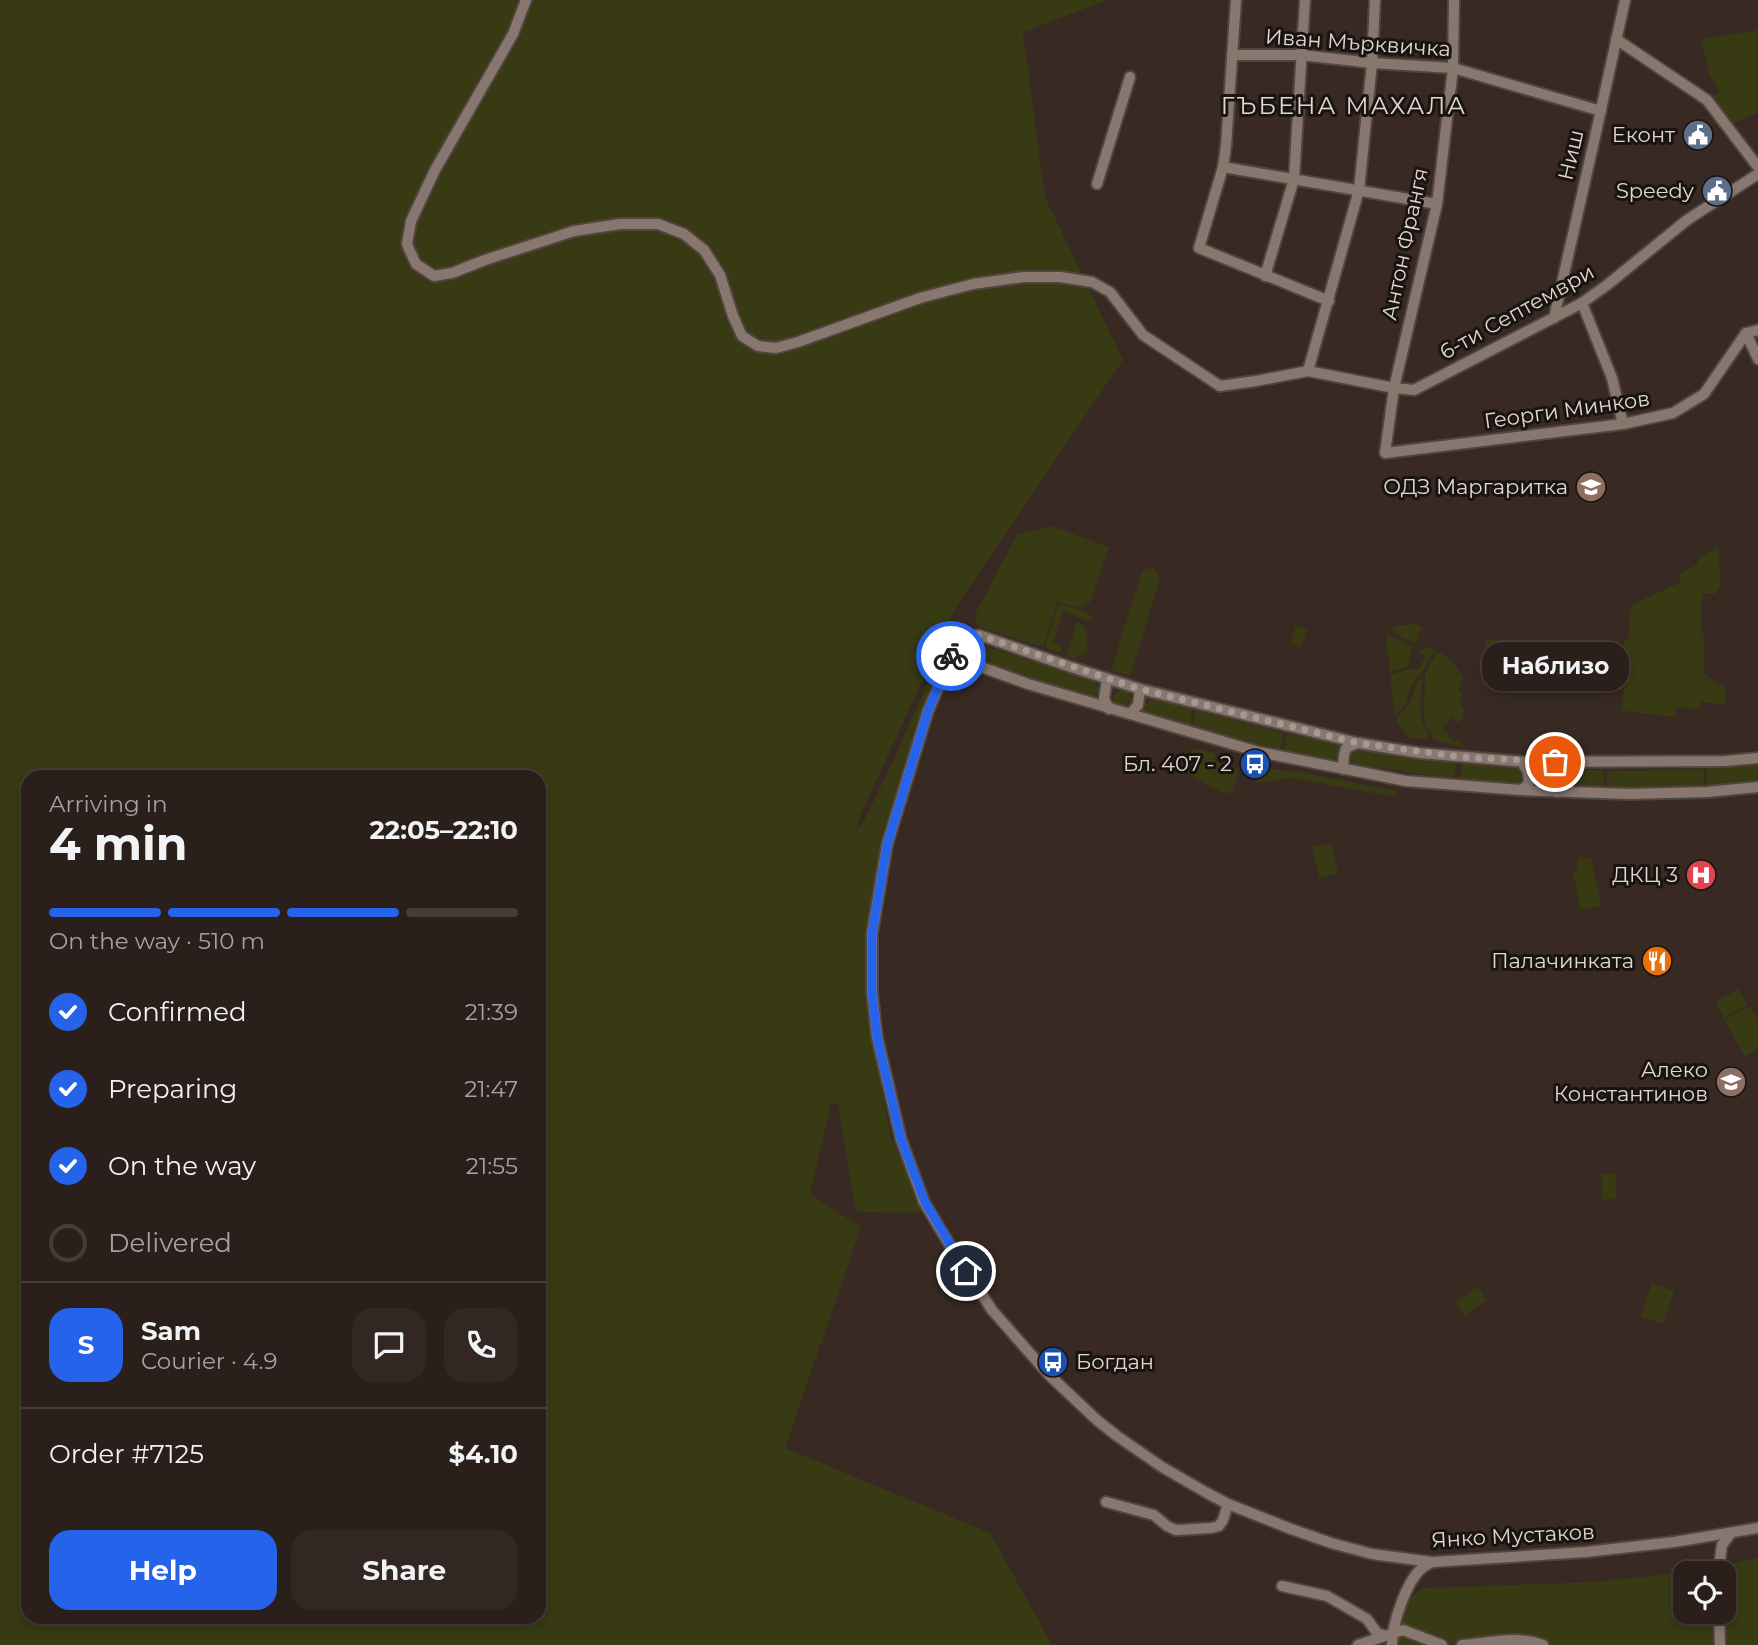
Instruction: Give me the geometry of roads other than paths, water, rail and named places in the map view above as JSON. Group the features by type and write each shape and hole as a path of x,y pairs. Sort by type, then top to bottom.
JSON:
{"street":[{"path":"527,0 513,34 435,170 411,221 407,244 416,264 434,276 452,273 574,231 621,224 657,224 684,234 704,250 720,275 733,316 743,336 758,346 776,348 919,298 973,284 1024,277 1060,277 1092,282 1110,292 1143,335 1220,386 1308,371 1359,190 1373,63 1375,0"},
{"path":"1236,0 1223,167 1199,248 1329,301"},
{"path":"1265,276 1294,179 1305,0"},
{"name":"Антон Франгя","path":"1385,453 1394,388 1437,204 1453,68 1454,0"},
{"name":"Ниш","path":"1554,318 1625,0"},
{"path":"1616,39 1707,100 1758,167"},
{"name":"Иван Мърквичка","path":"1232,55 1301,55 1453,68 1601,111"},
{"path":"1097,184 1130,77"},
{"path":"1223,167 1437,204"},
{"name":"6-ти Септември","path":"1308,371 1414,390 1582,303 1687,220 1758,174"},
{"path":"1582,303 1612,378 1623,424"},
{"path":"1758,330 1745,333 1758,359"},
{"name":"Георги Минков","path":"1385,453 1623,424 1673,413 1704,394 1745,333"},
{"path":"1758,758 1725,761 1522,762 1433,754 1358,743 1140,689 979,635 963,637 951,656 1028,684 1259,752 1406,781 1557,792 1664,794 1758,787"},
{"name":"Янко Мустаков","path":"951,656 928,711 887,845 872,934 872,992 877,1037 901,1139 925,1202 992,1310 1049,1375 1098,1422 1135,1450 1228,1504 1331,1543 1372,1553 1432,1562 1586,1552 1674,1542 1758,1528"},
{"path":"1107,679 1104,694 1109,709"},
{"path":"1104,694 1113,685 1120,683"},
{"path":"1130,714 1138,705 1140,689"},
{"path":"1343,769 1346,748 1358,743"},
{"path":"1520,790 1530,782 1522,762"},
{"path":"1555,762 1545,780 1549,789 1557,792"},
{"path":"1106,1502 1154,1515 1167,1527 1175,1530 1219,1526 1228,1504"},
{"path":"1720,1561 1722,1545 1731,1533"},
{"path":"1390,1639 1407,1590 1422,1567 1432,1562"},
{"path":"1282,1586 1327,1596 1367,1619 1377,1633 1390,1639"},
{"path":"1719,1624 1720,1645"},
{"path":"1358,1645 1390,1639 1403,1630 1442,1645"},
{"path":"1462,1645 1518,1639 1543,1645"}],"place":[{"name":"Еконт","path":"1698,135"},
{"name":"Speedy","path":"1717,191"},
{"name":"ОДЗ Маргаритка","path":"1591,487"},
{"name":"Наблизо","path":"1555,762"},
{"name":"Бл. 407 - 2","path":"1255,764"},
{"name":"ДКЦ 3","path":"1701,875"},
{"name":"Палачинката","path":"1657,961"},
{"name":"Алеко Константинов","path":"1731,1082"},
{"name":"Богдан","path":"1053,1362"}],"district":[{"name":"ГЪБЕНА МАХАЛА","path":"1344,106"}]}
